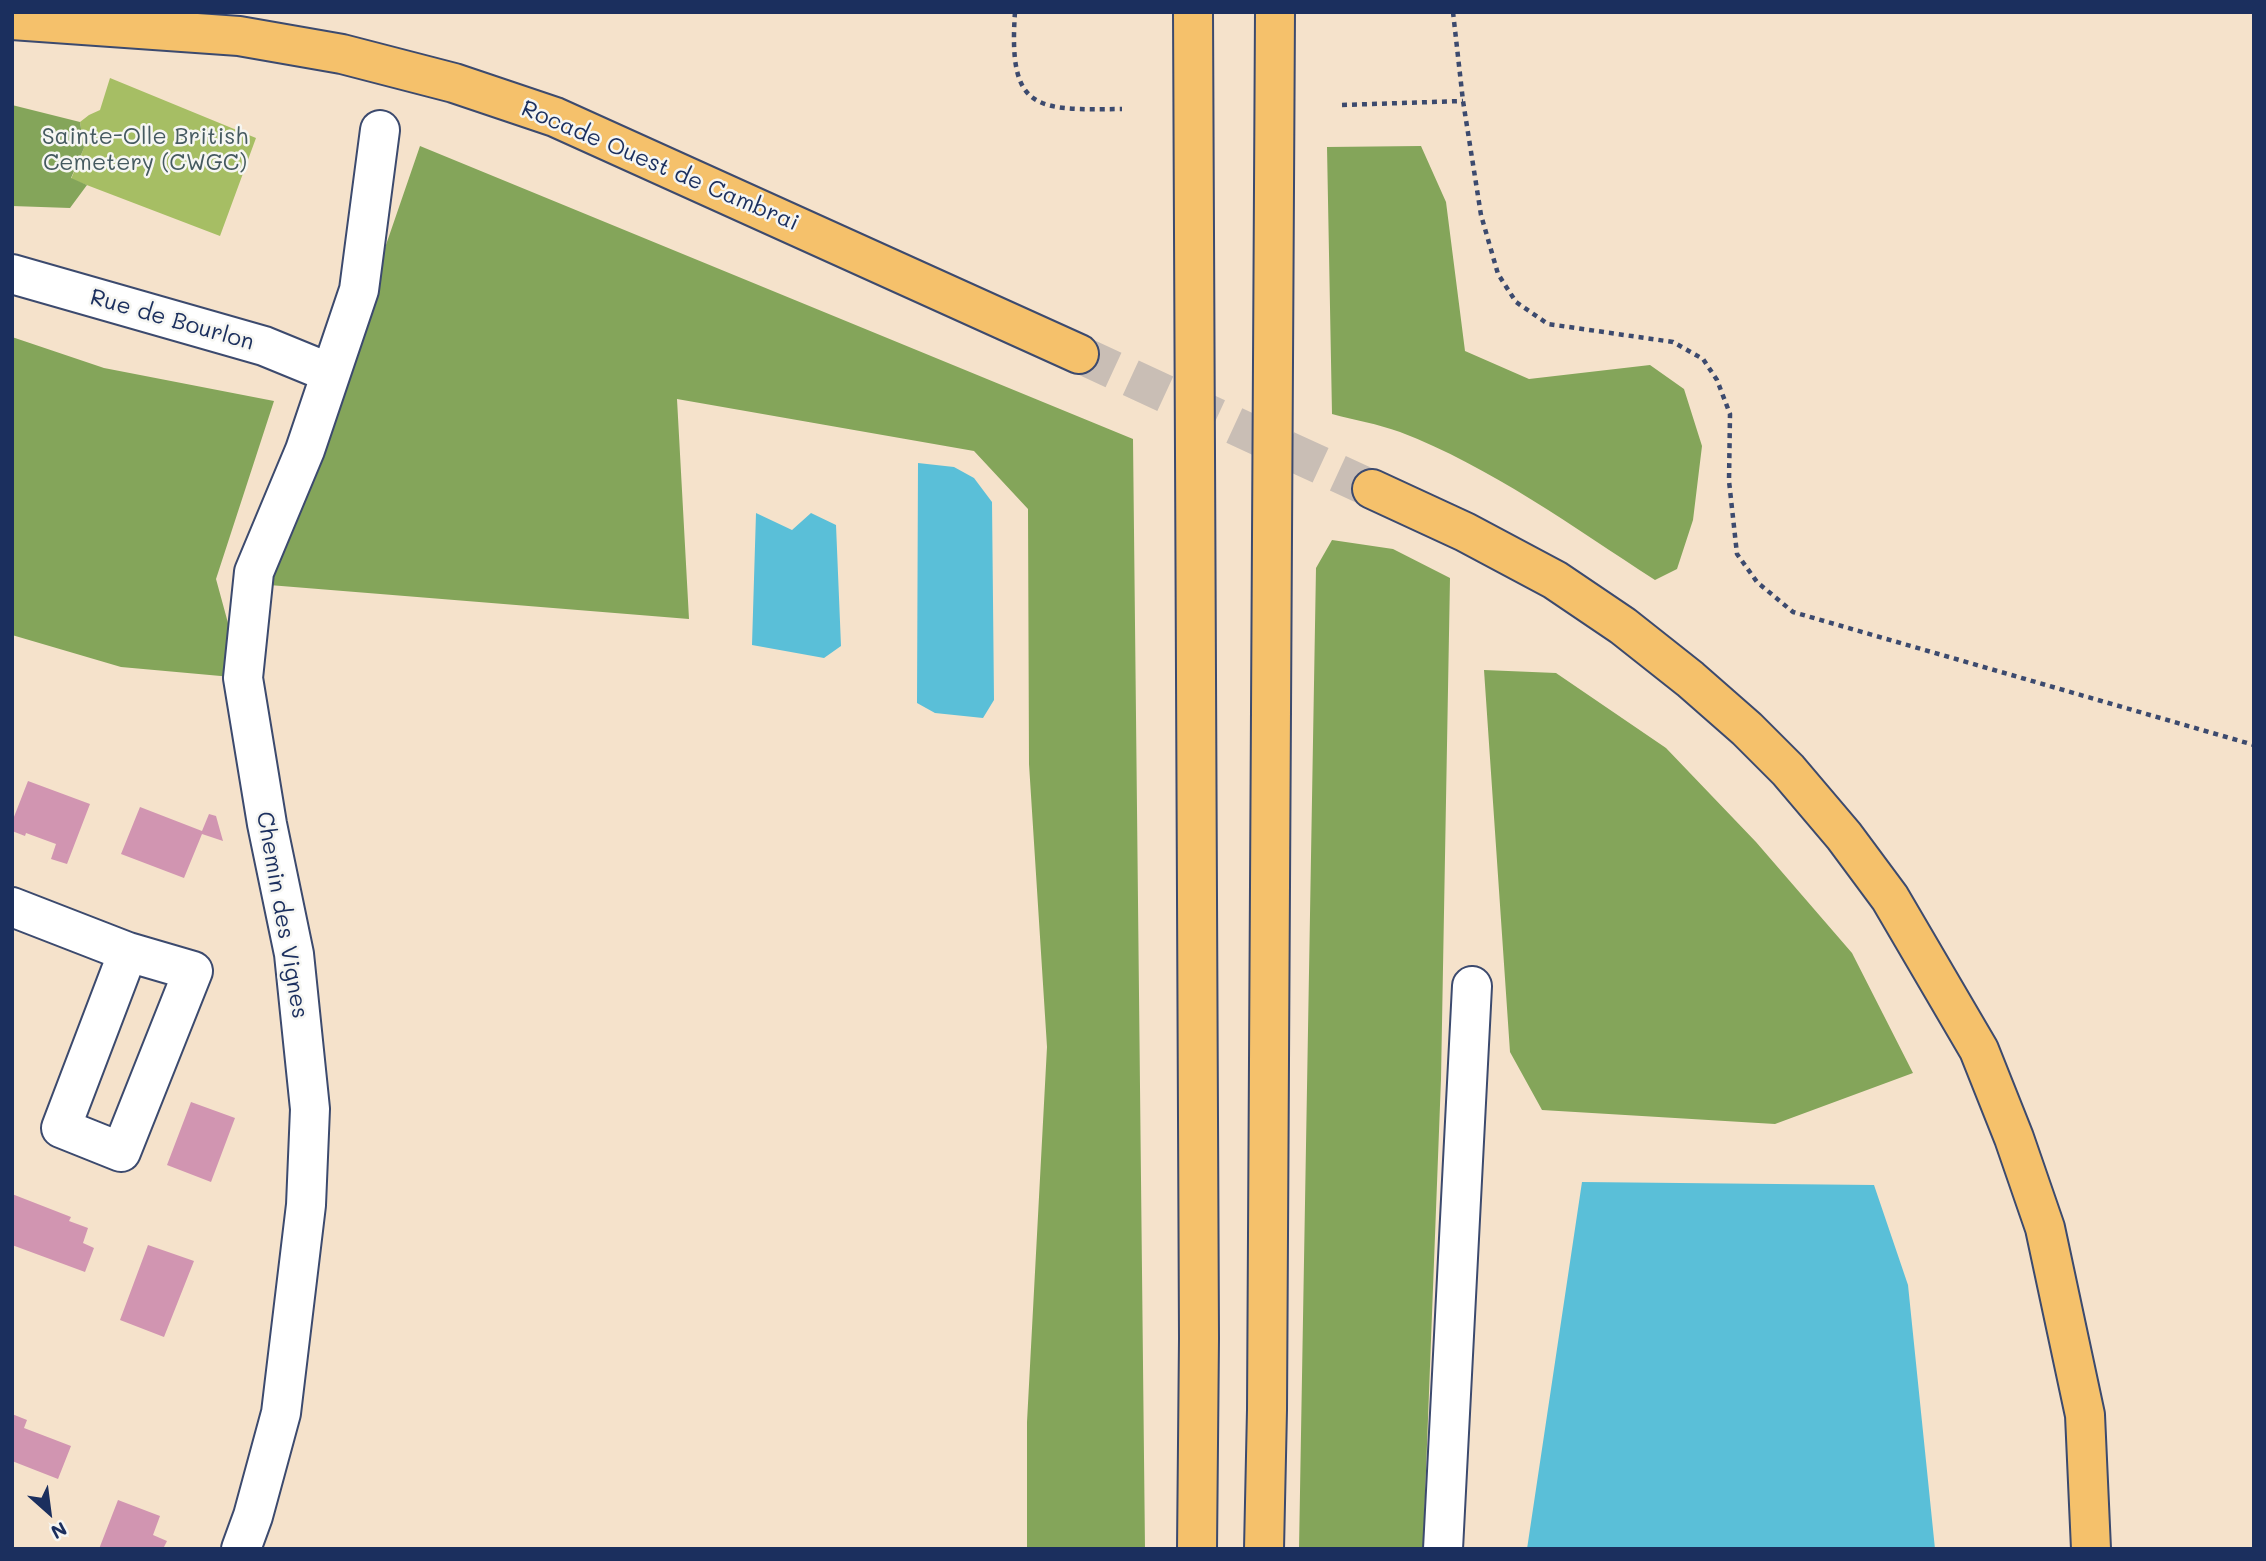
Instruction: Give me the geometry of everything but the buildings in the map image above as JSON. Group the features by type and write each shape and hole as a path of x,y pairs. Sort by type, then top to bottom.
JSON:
{"highway":[{"path":"1193,12 1199,1296 1197,1549"},
{"path":"1264,1549 1275,12"},
{"name":"Rocade Ouest de Cambrai","path":"12,20 239,36 342,54 454,83 555,117 1079,354"},
{"path":"1372,489 1465,532 1555,580 1623,626 1748,729 1788,770 1844,836 1890,898 1979,1050 2014,1138 2045,1228 2085,1415 2091,1549"}],"street":[{"name":"Chemin des Vignes","path":"241,1549 253,1516 281,1413 306,1206 310,1109 294,954 267,824 243,678 254,572 305,450 359,290 380,130"},
{"name":"Rue de Bourlon","path":"12,274 264,346 330,373"},
{"path":"12,907 128,952 193,971 121,1152 61,1128 128,952"},
{"path":"1443,1549 1472,985"}],"path":[{"path":"1015,12 1017,64 1021,86 1028,96 1047,106 1065,110 1122,109"},
{"path":"1453,12 1463,101 1481,215 1498,274 1516,302 1548,324 1673,342 1703,359 1717,380 1730,414 1729,481 1737,554 1757,582 1793,612 2254,745"},
{"path":"1342,105 1463,101"}],"green space":[{"name":"Sainte-Olle British Cemetery (CWGC)","path":"110,78 256,138 220,236 71,179 84,148 80,122 100,110"},
{"path":"12,105 80,122 84,148 71,178 87,185 70,208 12,206"},
{"path":"420,146 1133,439 1145,1549 1027,1549 1027,1422 1047,1047 1029,764 1028,509 974,451 677,399 689,619 269,585"},
{"path":"1421,146 1446,202 1465,351 1529,379 1650,365 1684,389 1702,446 1693,520 1677,569 1655,580 1531,499 1467,462 1400,432 1332,414 1327,147"},
{"path":"12,337 104,368 274,401 216,579 243,678 121,667 12,635"},
{"path":"1332,540 1393,549 1450,578 1441,1079 1423,1549 1299,1549 1316,568"},
{"path":"1484,670 1556,673 1666,748 1756,842 1852,953 1913,1073 1775,1124 1542,1110 1510,1052"}],"water":[{"path":"918,463 954,467 974,478 992,502 994,700 983,718 935,713 917,703"},
{"path":"756,513 792,530 811,513 836,525 841,646 824,658 752,645"},
{"path":"1582,1182 1874,1185 1908,1285 1935,1549 1527,1549"}],"tunnel":[{"path":"1079,354 1372,489"}]}
